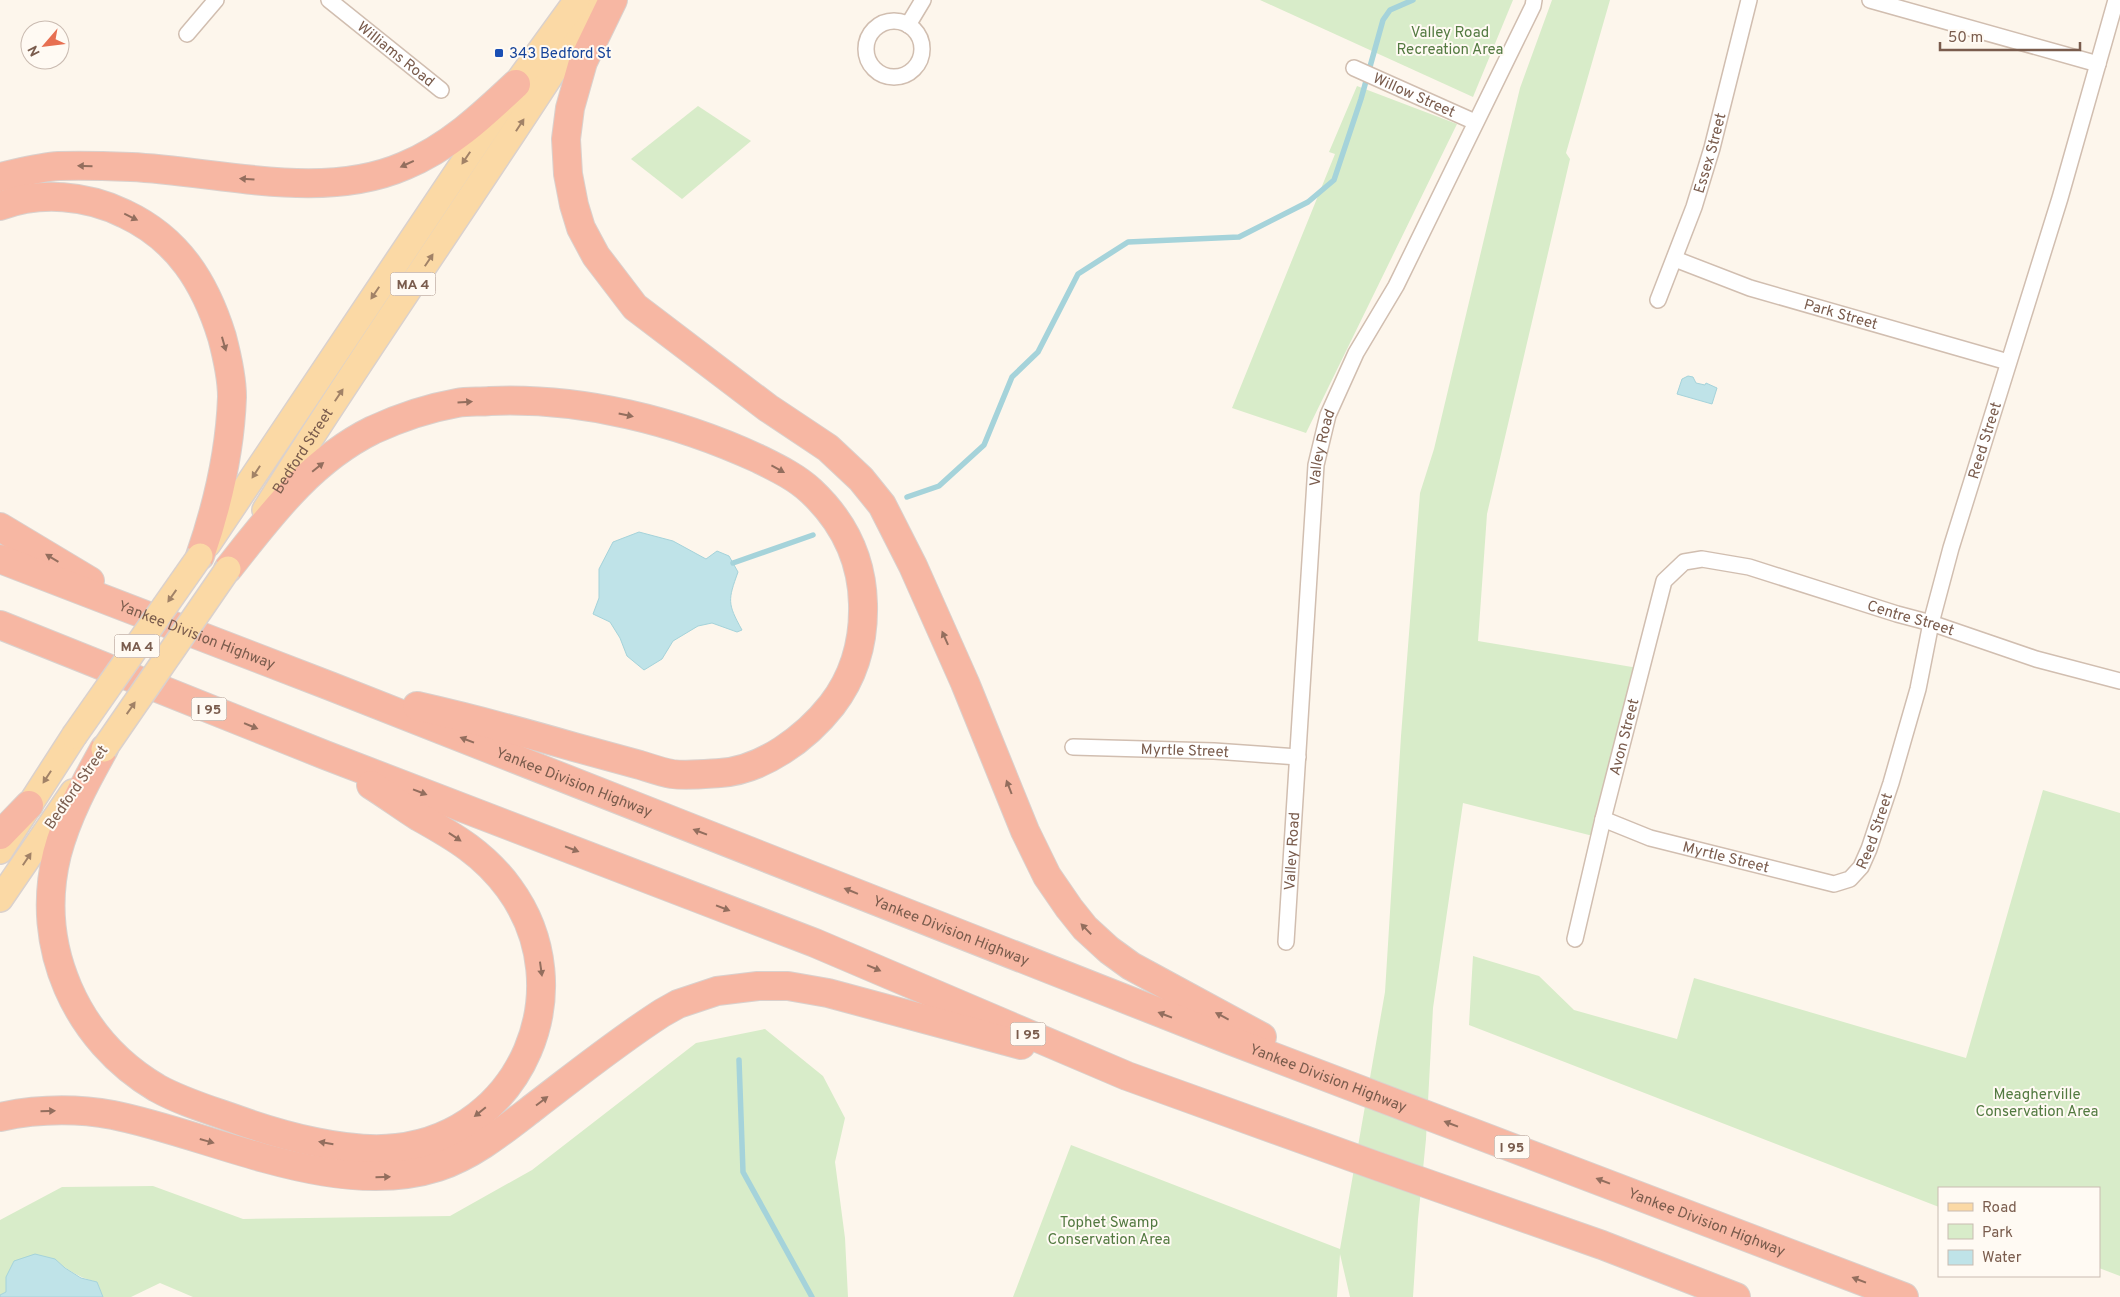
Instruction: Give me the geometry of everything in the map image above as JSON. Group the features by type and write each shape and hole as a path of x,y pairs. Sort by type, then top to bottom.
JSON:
{"highway":[{"path":"613,0 584,62 570,108 566,139 568,174 574,205 581,228 596,256 635,307 768,408 828,448 862,479 882,505 913,566 965,683 1025,831 1047,876 1085,928 1109,950 1131,966 1358,1089"},
{"path":"0,177 58,166 133,167 297,182 340,181 372,177 404,167 456,137 516,84"},
{"path":"0,206 14,201 66,196 106,204 146,224 182,255 200,282 214,309 228,357 232,395 223,476 213,518 200,556"},
{"path":"228,569 276,509 304,478 333,454 372,430 413,414 458,402 523,400 587,407 670,426 714,440 780,469 810,489 849,539 858,566 863,590 862,638 857,658 837,698 821,719 798,739 762,762 723,773 672,774 471,718 330,686"},
{"path":"0,527 89,580 137,613"},
{"name":"Yankee Division Highway","path":"0,559 330,686 1014,956 1904,1297"},
{"name":"I 95","path":"0,625 325,756 815,943 1102,1065 1374,1165 1602,1245 1736,1297"},
{"path":"0,647 92,662"},
{"path":"104,748 85,782 64,832 56,857 50,919 59,962 75,1004 94,1034 108,1050 139,1076 180,1100 258,1127 325,1144 376,1149 410,1146 448,1133 465,1124 493,1101 515,1074 530,1047 540,1008 542,979 534,935 519,903 498,874 483,859 452,835 419,817 325,756"},
{"path":"0,835 29,805"},
{"path":"0,1117 46,1110 90,1112 137,1121 305,1167 372,1177 407,1174 445,1164 483,1144 642,1026 678,1004 716,991 758,986 788,986 828,993 1102,1065"}],"main road":[{"name":"Bedford Street","path":"0,851 74,736 200,556 516,84 577,0"},
{"name":"Bedford Street","path":"0,899 228,569 328,412 521,123 599,0"}],"street":[{"path":"187,34 216,0"},
{"name":"Williams Road","path":"328,0 440,90"},
{"path":"908,25 923,0"},
{"name":"Valley Road","path":"1286,942 1316,466 1328,416 1356,353 1393,292 1533,6 1534,0"},
{"name":"Essex Street","path":"1658,300 1675,260 1712,148 1734,53 1749,0"},
{"path":"1870,0 2098,64"},
{"name":"Reed Street","path":"1850,879 1861,867 1869,849 1891,783 1918,689 1951,548 2060,198 2116,0"},
{"name":"Willow Street","path":"1354,68 1476,122"},
{"name":"Park Street","path":"1675,260 1750,288 2008,362"},
{"name":"Centre Street","path":"1702,559 1749,567 1932,623 2036,659 2120,681"},
{"name":"Avon Street","path":"1575,938 1603,819 1664,581 1684,562 1702,559"},
{"name":"Myrtle Street","path":"1073,747 1214,751 1298,757"},
{"name":"Myrtle Street","path":"1603,819 1650,838 1834,884 1850,879"}],"green space":[{"name":"Valley Road Recreation Area","path":"1260,0 1513,0 1473,97"},
{"name":"Tophet Swamp Conservation Area","path":"1552,0 1610,0 1566,153 1570,159 1487,514 1478,641 1638,668 1593,836 1463,803 1433,1008 1426,1139 1413,1297 1350,1297 1340,1254 1337,1297 1013,1297 1071,1145 1340,1249 1385,992 1401,736 1420,493 1434,449 1520,88"},
{"path":"1357,86 1457,124 1306,433 1232,408 1335,154 1329,152"},
{"path":"698,106 751,141 682,199 631,159"},
{"name":"Meagherville Conservation Area","path":"2043,790 2120,813 2120,1276 2100,1268 2100,1187 1938,1187 1938,1207 1469,1025 1473,956 1539,976 1574,1010 1677,1039 1694,978 1966,1058"},
{"path":"765,1029 823,1076 845,1118 835,1162 845,1238 848,1297 193,1297 160,1283 131,1297 103,1297 97,1282 74,1273 55,1259 6,1277 6,1292 0,1295 0,1220 62,1187 153,1186 243,1219 450,1216 532,1170 696,1043"}],"water":[{"path":"1688,376 1693,377 1696,383 1705,385 1706,383 1717,388 1712,404 1677,394 1682,379"},
{"path":"639,532 673,541 706,559 717,551 729,556 738,572 732,589 731,601 742,630 737,632 712,623 698,626 673,641 662,659 644,670 627,656 620,638 610,622 593,614 599,598 599,569 613,542"},
{"path":"35,1254 55,1259 81,1278 97,1282 103,1297 0,1297 0,1295 6,1292 6,1277 14,1261"}],"waterway":[{"path":"907,497 939,486 984,445 1012,377 1038,352 1078,274 1128,242 1239,237 1308,202 1334,180 1361,99 1383,20 1390,10 1413,0"},
{"path":"733,563 813,535"},
{"path":"739,1060 743,1172 812,1297"}],"place":[{"name":"343 Bedford St","path":"499,53"}]}
